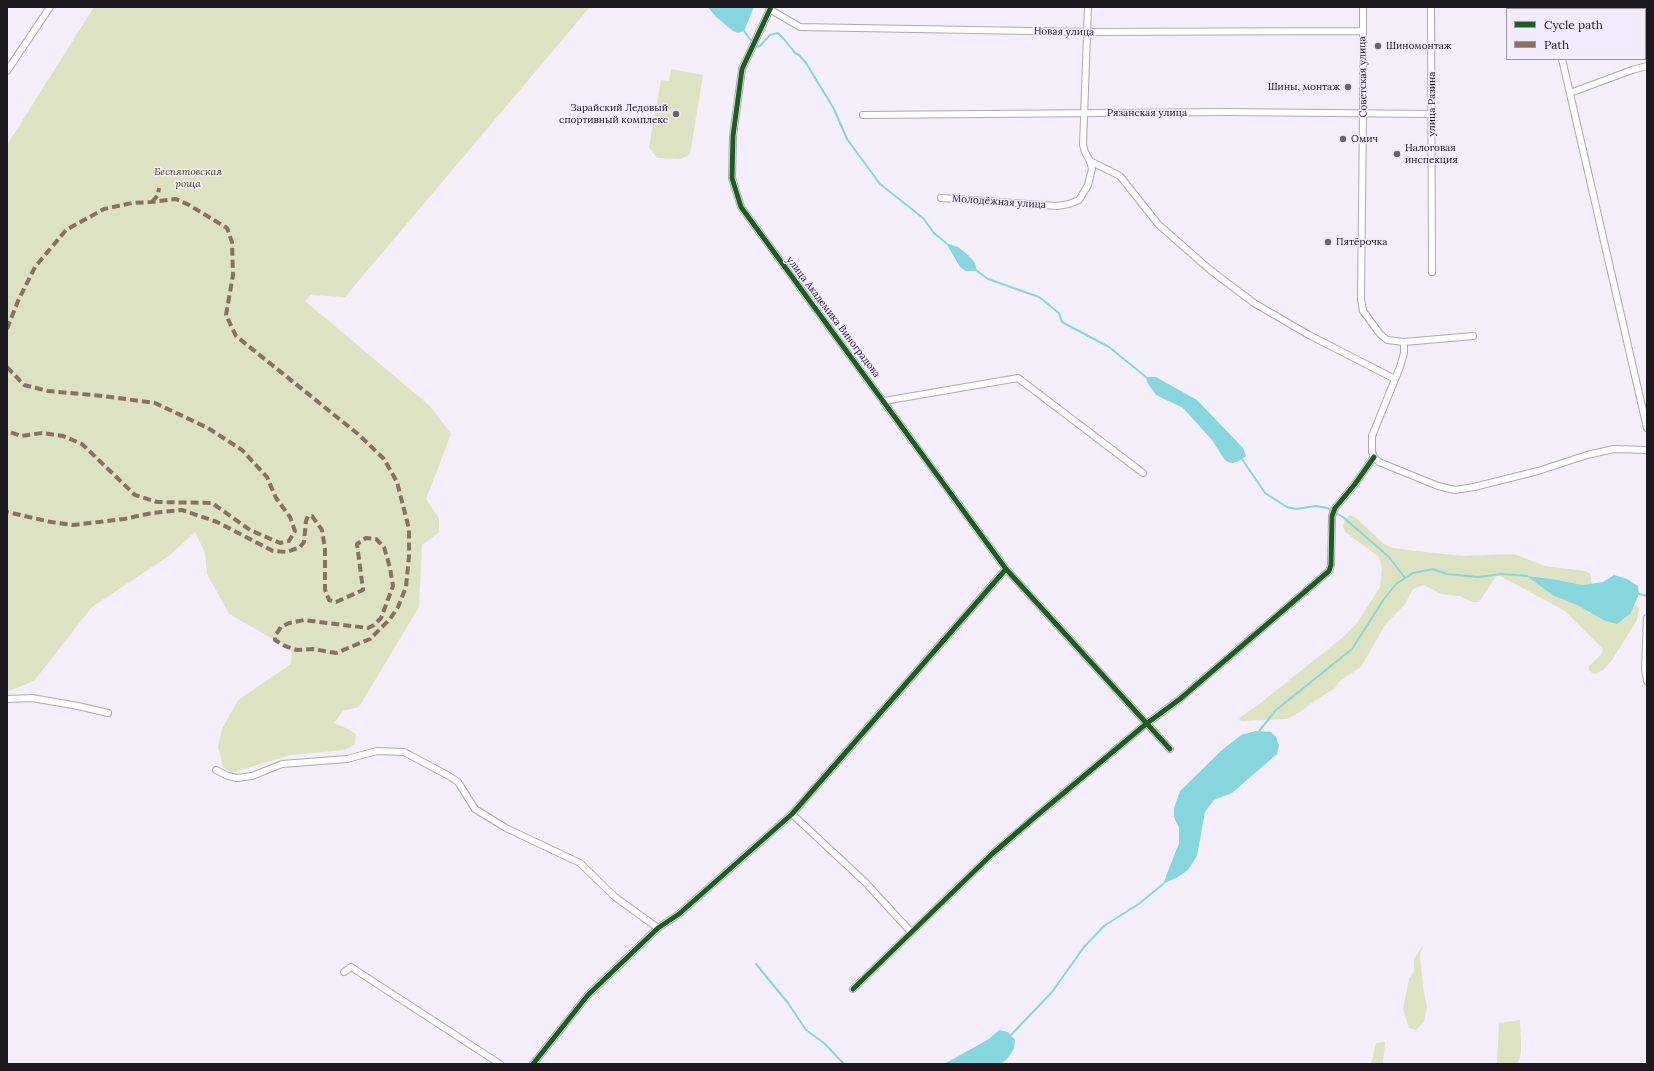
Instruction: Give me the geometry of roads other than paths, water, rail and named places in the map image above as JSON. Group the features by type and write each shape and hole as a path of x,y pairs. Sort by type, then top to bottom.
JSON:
{"street":[{"path":"7,72 50,7"},
{"path":"1088,7 1083,145 1090,160 1120,176 1158,224 1209,269 1254,303 1309,335 1395,379"},
{"name":"Советская улица","path":"1363,7 1361,299 1363,311 1376,329 1387,340 1404,342 1473,336"},
{"name":"улица Разина","path":"1432,7 1432,272"},
{"name":"Новая улица","path":"771,8 800,27 1087,32 1362,31"},
{"name":"улица Академика Виноградова","path":"771,8 742,68 733,136 732,178 742,207 1006,568 1146,724 1170,748"},
{"path":"1562,60 1647,428"},
{"path":"1570,93 1647,66"},
{"name":"Рязанская улица","path":"863,115 1227,112 1432,114"},
{"name":"Молодёжная улица","path":"941,198 1057,206 1069,204 1079,200 1088,185 1092,169 1090,160"},
{"path":"853,989 997,850 1146,724 1180,699 1329,571 1331,565 1332,516 1335,508 1356,484 1374,457 1372,436 1395,379 1404,352 1404,342"},
{"path":"884,401 1018,378 1143,473"},
{"path":"1374,457 1379,462 1438,486 1455,490 1474,487 1538,471 1587,454 1614,449 1647,450"},
{"path":"533,1064 588,995 658,928 679,914 792,814 1006,568"},
{"path":"1647,618 1645,669 1647,681"},
{"path":"7,699 32,698 78,706 108,714"},
{"path":"216,770 228,776 237,778 252,776 282,764 347,759 377,751 404,752 458,782 475,809 506,828 580,863 615,897 658,928"},
{"path":"792,814 865,882 911,932"},
{"path":"344,972 351,967 500,1064"}],"water":[{"path":"708,7 754,7 744,31 738,33 733,31 716,17"},
{"path":"946,243 958,247 968,255 975,263 977,271 966,271 960,267"},
{"path":"1146,377 1156,377 1197,400 1243,448 1246,456 1237,462 1232,463 1224,459 1212,440 1183,408 1156,395 1147,382"},
{"path":"1614,575 1627,579 1638,586 1639,594 1631,613 1617,624 1605,621 1577,605 1552,595 1527,576 1583,585 1603,582"},
{"path":"1256,731 1271,732 1276,737 1279,745 1277,754 1232,793 1214,800 1205,812 1197,856 1188,870 1178,877 1163,884 1179,843 1179,828 1174,817 1174,808 1180,791 1222,750 1241,735"},
{"path":"999,1030 1008,1032 1015,1040 1014,1049 1007,1059 1001,1064 944,1064 989,1039"}],"waterway":[{"path":"744,31 756,47 760,46 770,35 778,33 784,39 795,53 799,55 806,63 834,109 847,139 880,184 923,218 934,233 946,243"},
{"path":"977,271 988,279 1039,297 1059,313 1062,322 1109,347 1146,377"},
{"path":"1242,459 1265,493 1287,507 1296,509 1316,506 1327,508 1343,517 1389,557 1405,578"},
{"path":"1259,731 1276,710 1352,649 1384,599 1396,584 1413,573 1433,569 1447,574 1478,577 1502,574 1527,576"},
{"path":"1639,594 1647,596"},
{"path":"1011,1035 1052,992 1084,947 1104,926 1140,903 1163,884"},
{"path":"756,964 788,1003 806,1030 824,1043 844,1064"}],"place":[{"name":"Шиномонтаж","path":"1378,46"},
{"name":"Шины, монтаж","path":"1348,87"},
{"name":"Зарайский Ледовый спортивный комплекс","path":"676,114"},
{"name":"Омич","path":"1343,139"},
{"name":"Налоговая инспекция","path":"1397,154"},
{"name":"Пятёрочка","path":"1328,242"}],"park label":[{"name":"Беспятовская роща","path":"188,178"}]}
